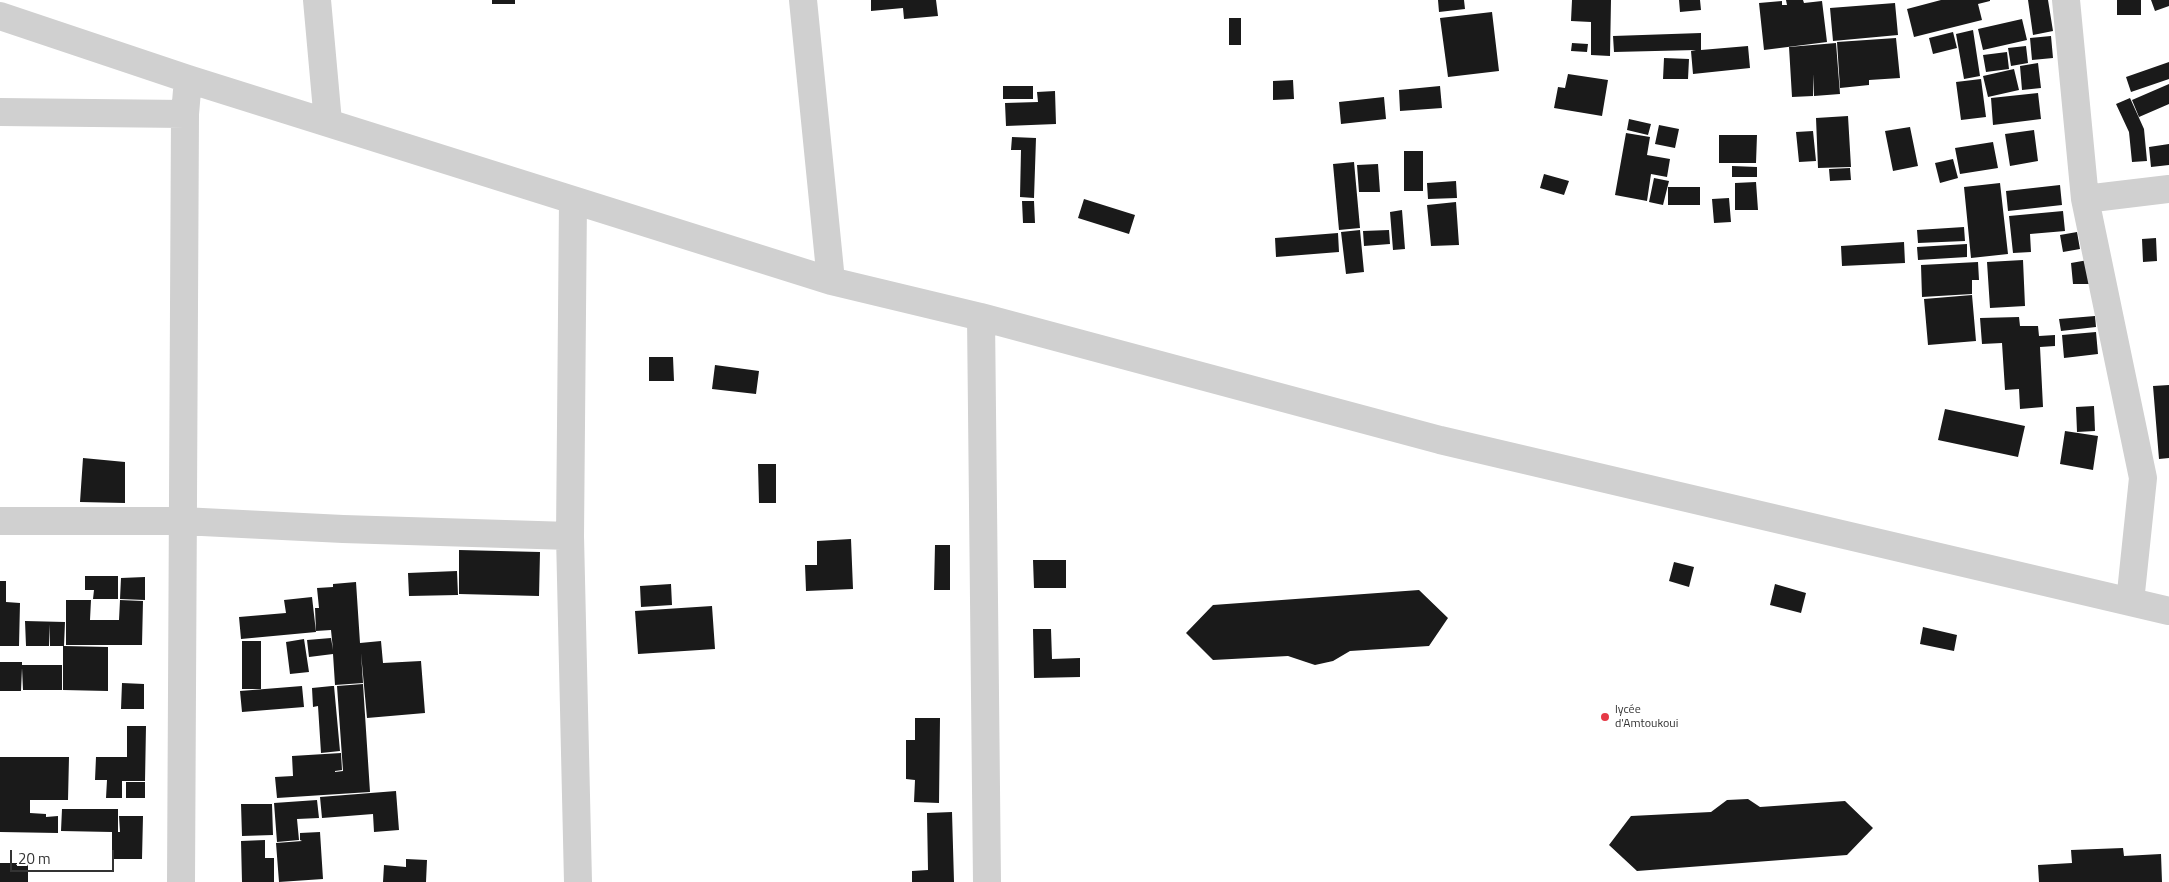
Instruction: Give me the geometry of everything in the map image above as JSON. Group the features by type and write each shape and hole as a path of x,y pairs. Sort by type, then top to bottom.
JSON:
{"street":[{"path":"317,0 328,122"},
{"path":"803,0 831,281"},
{"path":"2066,0 2085,199 2143,478 2130,602"},
{"path":"0,16 188,79 831,281 981,317 1440,440 2169,610"},
{"path":"182,882 185,114 188,79"},
{"path":"0,112 185,114"},
{"path":"2085,199 2169,189"},
{"path":"573,201 570,536 578,882"},
{"path":"981,317 987,882"},
{"path":"0,521 182,521 343,529 570,536"}],"building":[{"path":"492,0 515,0 515,4 492,4"},
{"path":"871,0 936,0 938,16 904,19 903,8 871,11"},
{"path":"1438,0 1464,0 1465,9 1439,12"},
{"path":"1572,0 1611,0 1610,56 1591,55 1591,22 1571,21"},
{"path":"1679,0 1700,0 1701,10 1680,12"},
{"path":"1786,0 1803,0 1804,3 1822,1 1827,42 1764,50 1759,3 1782,1 1782,5 1787,5"},
{"path":"1941,0 1990,1 1978,4 1982,20 1914,37 1907,9"},
{"path":"2028,0 2048,0 2053,31 2033,35"},
{"path":"2117,0 2141,0 2141,15 2117,15"},
{"path":"2151,0 2169,0 2169,6 2155,11"},
{"path":"1895,3 1898,35 1833,41 1830,8"},
{"path":"1492,12 1499,71 1448,77 1440,18"},
{"path":"1229,18 1241,18 1241,45 1229,45"},
{"path":"2022,19 2027,40 1983,50 1978,29"},
{"path":"1973,30 1980,76 1964,79 1956,34"},
{"path":"1953,32 1957,48 1933,54 1929,38"},
{"path":"1701,33 1701,50 1748,46 1750,68 1693,74 1691,51 1696,50 1614,52 1613,36"},
{"path":"2051,36 2053,58 2032,60 2030,38"},
{"path":"1896,38 1900,78 1869,80 1869,85 1840,88 1837,42"},
{"path":"1572,43 1588,44 1587,52 1571,51"},
{"path":"1836,43 1840,94 1814,96 1813,74 1813,96 1792,97 1789,47"},
{"path":"2026,46 2028,63 2011,66 2008,48"},
{"path":"2007,52 2009,69 1986,72 1983,55"},
{"path":"1664,58 1689,59 1688,79 1663,79"},
{"path":"2169,62 2169,79 2131,92 2126,77"},
{"path":"2038,63 2041,88 2022,90 2020,66"},
{"path":"2014,69 2019,90 1988,97 1983,76"},
{"path":"1568,74 1608,80 1602,116 1554,108 1558,87 1565,88"},
{"path":"1981,79 1986,117 1961,120 1956,82"},
{"path":"1293,80 1294,99 1273,100 1273,81"},
{"path":"2169,84 2169,104 2139,117 2132,100"},
{"path":"1003,86 1033,86 1033,99 1003,99"},
{"path":"1440,86 1442,108 1400,111 1399,90"},
{"path":"1055,91 1056,124 1006,126 1005,103 1038,102 1037,92"},
{"path":"2038,93 2041,119 1993,125 1991,98"},
{"path":"1384,97 1386,119 1341,124 1339,102"},
{"path":"2130,98 2144,129 2147,161 2132,162 2129,132 2116,104"},
{"path":"1848,116 1851,167 1818,168 1816,118"},
{"path":"1629,119 1651,124 1648,135 1627,130"},
{"path":"1659,125 1679,129 1675,148 1655,144"},
{"path":"1910,127 1918,166 1893,171 1885,131"},
{"path":"2034,130 2038,161 2010,166 2005,134"},
{"path":"1813,131 1816,161 1799,162 1796,132"},
{"path":"1626,133 1650,137 1647,155 1670,159 1667,177 1651,174 1647,201 1615,195"},
{"path":"1719,135 1757,135 1756,163 1719,163"},
{"path":"1012,137 1036,138 1034,198 1020,197 1021,150 1011,150"},
{"path":"1993,142 1998,168 1960,174 1955,148"},
{"path":"2169,144 2169,165 2151,167 2149,147"},
{"path":"1404,151 1423,151 1423,191 1404,191"},
{"path":"1953,159 1958,178 1940,183 1935,163"},
{"path":"1354,162 1360,228 1339,230 1333,164"},
{"path":"1378,164 1380,192 1359,192 1357,165"},
{"path":"1732,166 1757,167 1757,177 1732,177"},
{"path":"1850,168 1851,180 1830,181 1829,169"},
{"path":"1544,174 1569,181 1564,195 1540,188"},
{"path":"1654,178 1669,181 1663,205 1649,202"},
{"path":"1456,181 1457,198 1428,199 1427,183"},
{"path":"1756,182 1758,210 1735,210 1735,183"},
{"path":"2000,183 2008,254 1971,258 1964,187"},
{"path":"2060,185 2062,205 2008,211 2006,191"},
{"path":"1668,187 1700,187 1700,205 1668,205"},
{"path":"1729,198 1731,222 1714,223 1712,199"},
{"path":"1084,199 1135,215 1129,234 1078,218"},
{"path":"1022,201 1034,201 1035,223 1023,223"},
{"path":"1456,202 1459,245 1431,246 1427,205"},
{"path":"1402,210 1405,249 1393,250 1390,212"},
{"path":"2063,211 2065,231 2030,234 2031,252 2013,253 2009,216"},
{"path":"1964,227 1965,241 1918,243 1917,230"},
{"path":"1360,230 1364,272 1346,274 1341,232"},
{"path":"1389,230 1390,244 1364,246 1363,231"},
{"path":"2077,232 2080,249 2063,252 2060,235"},
{"path":"1338,233 1339,252 1276,257 1275,238"},
{"path":"2156,238 2157,261 2143,262 2142,239"},
{"path":"1904,242 1905,263 1842,266 1841,246"},
{"path":"1967,244 1967,257 1918,260 1917,247"},
{"path":"2023,260 2025,306 1990,308 1987,262"},
{"path":"2088,260 2090,284 2073,284 2071,263"},
{"path":"1978,262 1979,280 1972,280 1972,294 1922,297 1921,265"},
{"path":"1972,295 1976,341 1928,345 1924,299"},
{"path":"2095,316 2096,327 2061,331 2059,319"},
{"path":"2019,317 2020,326 2038,326 2039,336 2055,335 2055,346 2040,347 2043,407 2020,409 2019,389 2005,390 2002,343 1982,344 1980,318"},
{"path":"2096,332 2098,354 2064,358 2062,335"},
{"path":"649,357 673,357 674,381 649,381"},
{"path":"715,365 759,371 756,394 712,389"},
{"path":"2169,385 2169,458 2159,459 2153,386"},
{"path":"2094,406 2095,431 2077,432 2076,407"},
{"path":"1945,409 2025,426 2018,457 1938,440"},
{"path":"2065,431 2098,436 2093,470 2060,464"},
{"path":"83,458 125,462 125,503 80,502"},
{"path":"758,464 776,464 776,503 759,503"},
{"path":"851,539 853,589 806,591 805,565 817,565 817,541"},
{"path":"935,545 950,545 950,590 934,590"},
{"path":"459,550 540,552 539,596 459,594"},
{"path":"1033,560 1066,560 1066,588 1034,588"},
{"path":"1674,562 1694,567 1689,587 1669,581"},
{"path":"457,571 458,595 409,596 408,573"},
{"path":"85,576 118,576 118,599 93,599 94,590 85,590"},
{"path":"145,577 145,600 120,599 121,578"},
{"path":"0,581 6,581 6,602 20,603 19,646 0,646"},
{"path":"356,582 360,643 381,641 383,663 421,661 425,713 367,718 361,653 363,683 335,685 333,654 309,657 307,640 331,638 333,650 331,630 316,631 315,608 319,608 317,588 333,587 333,584"},
{"path":"671,584 672,605 641,607 640,586"},
{"path":"1775,584 1806,593 1801,613 1770,605"},
{"path":"1419,590 1448,618 1429,646 1350,651 1333,661 1315,665 1288,656 1213,660 1186,633 1213,605"},
{"path":"312,597 316,632 241,639 239,617 286,613 284,600"},
{"path":"66,600 91,600 90,620 119,620 120,600 143,601 142,645 66,645"},
{"path":"712,606 715,649 638,654 635,611"},
{"path":"25,621 65,622 64,646 108,647 108,691 63,690 63,646 50,646 50,624 49,646 26,646"},
{"path":"1923,627 1957,635 1954,651 1920,644"},
{"path":"1033,629 1051,629 1052,659 1080,658 1080,677 1034,678"},
{"path":"304,639 309,672 290,674 286,642"},
{"path":"242,641 261,641 261,689 242,689"},
{"path":"0,662 22,662 22,665 62,665 62,690 23,690 22,668 21,691 0,691"},
{"path":"122,683 144,684 144,709 121,709"},
{"path":"363,684 370,792 277,798 275,777 293,776 292,756 341,753 342,770 335,772 343,771 337,686"},
{"path":"302,686 304,707 242,712 240,691"},
{"path":"334,686 340,751 321,753 318,706 313,707 312,688"},
{"path":"915,718 940,718 939,803 914,802 915,780 906,779 906,740 915,740"},
{"path":"127,726 146,726 145,781 122,781 122,798 106,798 107,780 95,780 96,757 127,757"},
{"path":"0,757 69,757 68,800 30,800 30,813 46,814 46,817 58,816 58,833 0,832"},
{"path":"126,782 145,782 145,798 126,798"},
{"path":"396,791 399,830 374,832 373,814 322,818 320,797"},
{"path":"1748,799 1760,807 1845,801 1873,828 1847,855 1637,871 1609,845 1631,816 1711,812 1727,800"},
{"path":"317,800 319,818 297,819 299,840 277,842 274,803"},
{"path":"241,804 272,804 273,835 242,836"},
{"path":"62,809 118,809 118,832 120,832 119,816 143,816 142,859 112,859 112,832 61,831"},
{"path":"952,812 954,882 912,882 912,871 928,870 927,813"},
{"path":"320,832 323,879 279,882 276,843 302,841 300,840 300,833"},
{"path":"265,840 265,858 274,858 274,882 242,882 241,841"},
{"path":"2123,848 2124,856 2161,854 2162,882 2039,882 2038,865 2072,863 2071,850"},
{"path":"406,859 427,860 426,882 383,882 384,865 406,867"},
{"path":"0,863 28,863 28,882 0,882"}],"place":[{"name":"lycée d'Amtoukoui","path":"1605,717"}]}
